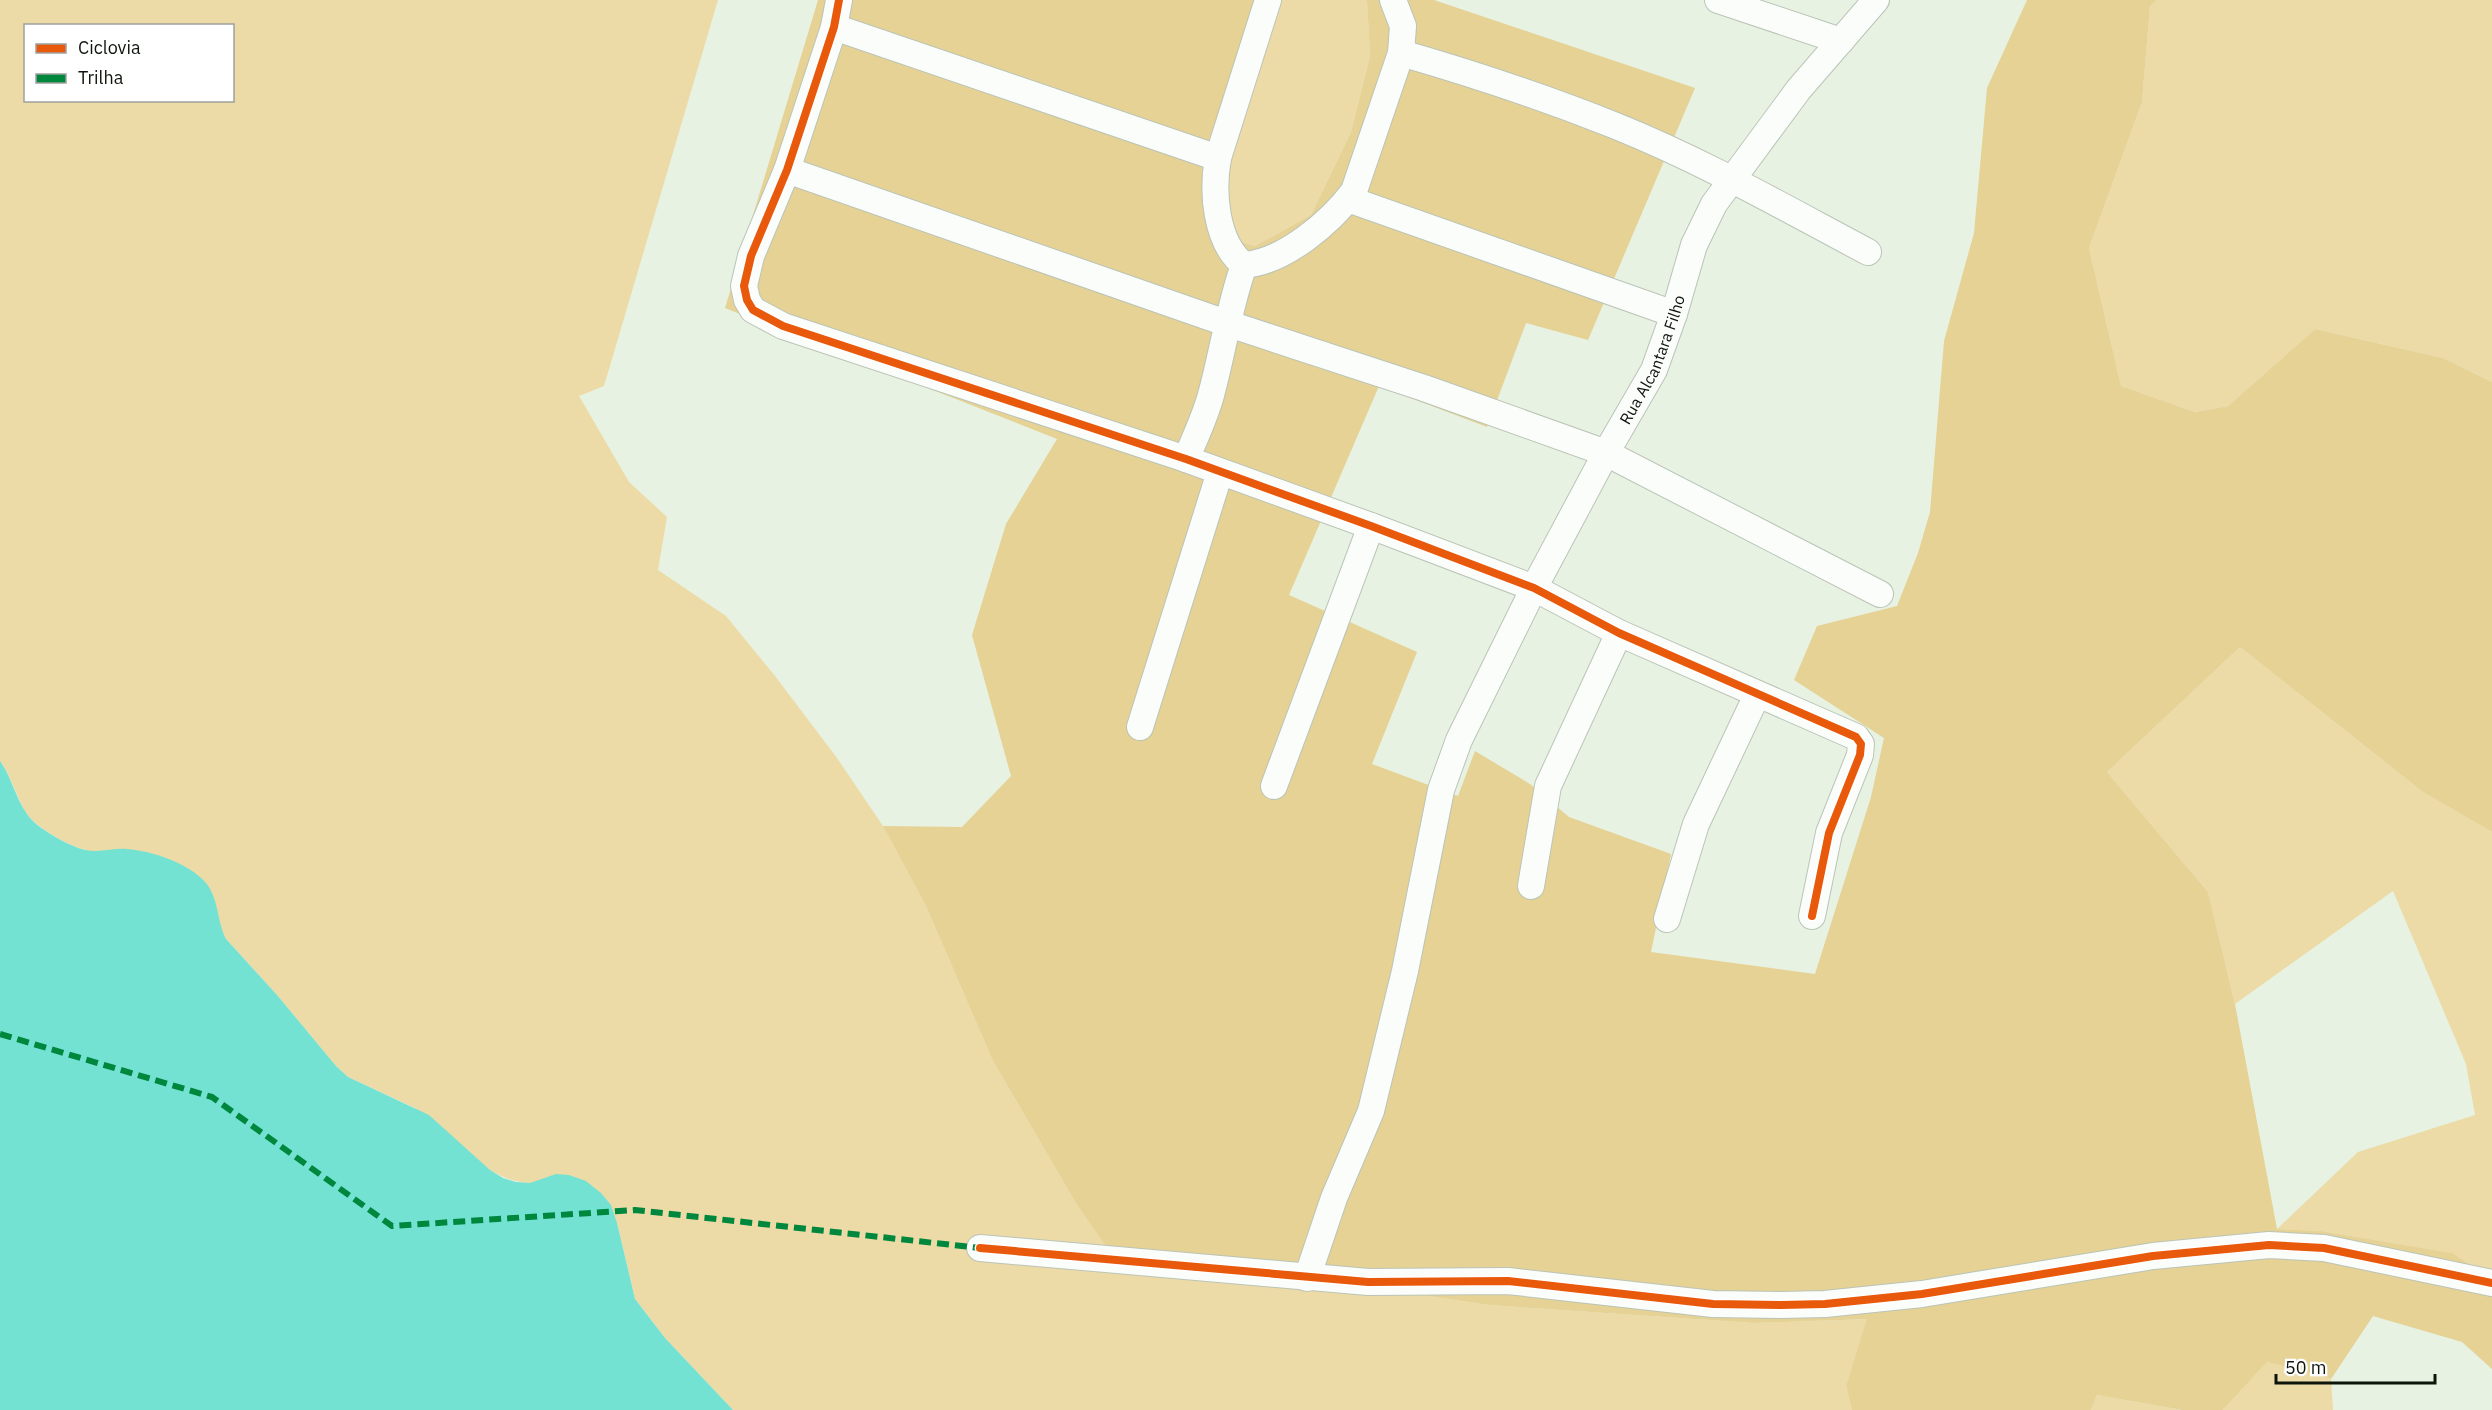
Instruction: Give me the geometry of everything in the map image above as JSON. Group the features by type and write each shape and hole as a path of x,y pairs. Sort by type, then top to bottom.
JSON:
{"street":[{"path":"839,0 834,27 787,170 751,256 744,286 747,300 753,310 783,326 1186,459 1371,525 1534,588 1619,633 1856,737 1861,744 1860,755 1828,833 1812,916"},
{"path":"1265,1 1218,158 1215,180 1216,206 1230,249 1244,264 1256,264 1282,253 1311,233 1348,199 1358,183 1401,53 1402,26 1393,0"},
{"path":"1718,0 1841,42"},
{"name":"Rua Alcantara Filho","path":"1307,1278 1334,1198 1371,1111 1405,971 1441,790 1460,740 1534,588 1606,453 1654,370 1699,232 1730,179 1799,89 1876,0"},
{"path":"834,27 1218,158"},
{"path":"1401,53 1472,74 1618,127 1730,179 1868,252"},
{"path":"787,170 1226,323 1424,388 1606,453 1880,594"},
{"path":"1348,199 1674,314"},
{"path":"1186,459 1202,424 1211,394 1226,323 1244,264"},
{"path":"1140,727 1220,472"},
{"path":"1274,786 1371,525"},
{"path":"1530,886 1548,786 1619,633"},
{"path":"1667,919 1696,824 1757,695"},
{"path":"980,1248 1390,1284 1508,1281 1713,1304 1781,1305 1922,1294 2153,1256 2269,1245 2324,1248 2492,1283"}],"shaded area":[{"path":"0,0 718,0 604,386 579,396 629,482 667,517 658,570 726,616 837,758 883,826 926,906 992,1059 1077,1205 1120,1265 1307,1278 1489,1305 1754,1323 1868,1319 1846,1386 1852,1410 733,1410 665,1338 635,1299 617,1223 530,1183 514,1181 495,1173 415,1108 348,1077 226,939 221,930 125,849 88,851 47,832 25,811 0,761"},
{"path":"818,0 1282,0 1273,15 1248,93 1224,185 1233,240 1255,246 1311,215 1351,132 1370,56 1367,0 1434,0 1695,88 1588,340 1526,323 1487,427 1379,386 1289,595 1417,652 1372,764 1458,796 1475,751 1530,784 1569,817 1671,854 1651,952 1815,974 1871,797 1884,738 1794,680 1817,626 1897,606 1918,553 1930,512 1944,341 1974,233 1987,88 2027,0 2157,0 2150,6 2142,102 2089,248 2121,386 2195,412 2228,406 2315,329 2443,358 2492,382 2492,832 2423,792 2240,647 2107,772 2208,892 2235,1004 2277,1229 2321,1231 2452,1253 2492,1280 2492,1369 2462,1342 2373,1316 2331,1379 2267,1362 2223,1410 2182,1410 2097,1395 2091,1410 1852,1410 1846,1386 1867,1319 1754,1323 1489,1305 1307,1278 1120,1266 1077,1205 992,1059 926,906 883,826 962,827 1011,776 972,635 1006,524 1057,439 725,308"},
{"path":"1282,0 1367,0 1370,56 1351,132 1311,215 1255,246 1233,240 1224,185 1248,93 1273,15"},
{"path":"2157,0 2492,0 2492,382 2443,358 2315,329 2228,406 2195,412 2121,386 2089,248 2142,102 2150,6"},
{"path":"2240,647 2423,792 2492,832 2492,1280 2451,1253 2321,1231 2277,1229 2358,1152 2475,1115 2466,1064 2393,891 2235,1004 2208,892 2107,772"},
{"path":"2267,1362 2331,1379 2333,1410 2223,1410"},
{"path":"2097,1395 2182,1410 2091,1410"}],"water":[{"path":"0,761 28,815 38,825 58,838 85,850 127,849 148,852 170,859 199,876 210,889 216,903 226,939 348,1077 429,1115 490,1170 503,1178 530,1183 556,1174 569,1175 586,1181 601,1193 611,1205 617,1223 635,1299 665,1338 733,1410 0,1410"}],"marked path":[{"path":"0,1034 212,1097 392,1226 635,1210 980,1248"}],"cycle path":[{"path":"839,0 834,27 787,170 751,256 744,286 747,300 753,310 783,326 1186,459 1534,588 1619,633 1856,737 1861,744 1860,755 1829,833 1812,916"},
{"path":"980,1248 1368,1282 1508,1281 1713,1304 1825,1304 1922,1294 2153,1256 2269,1245 2324,1248 2492,1283"}]}
